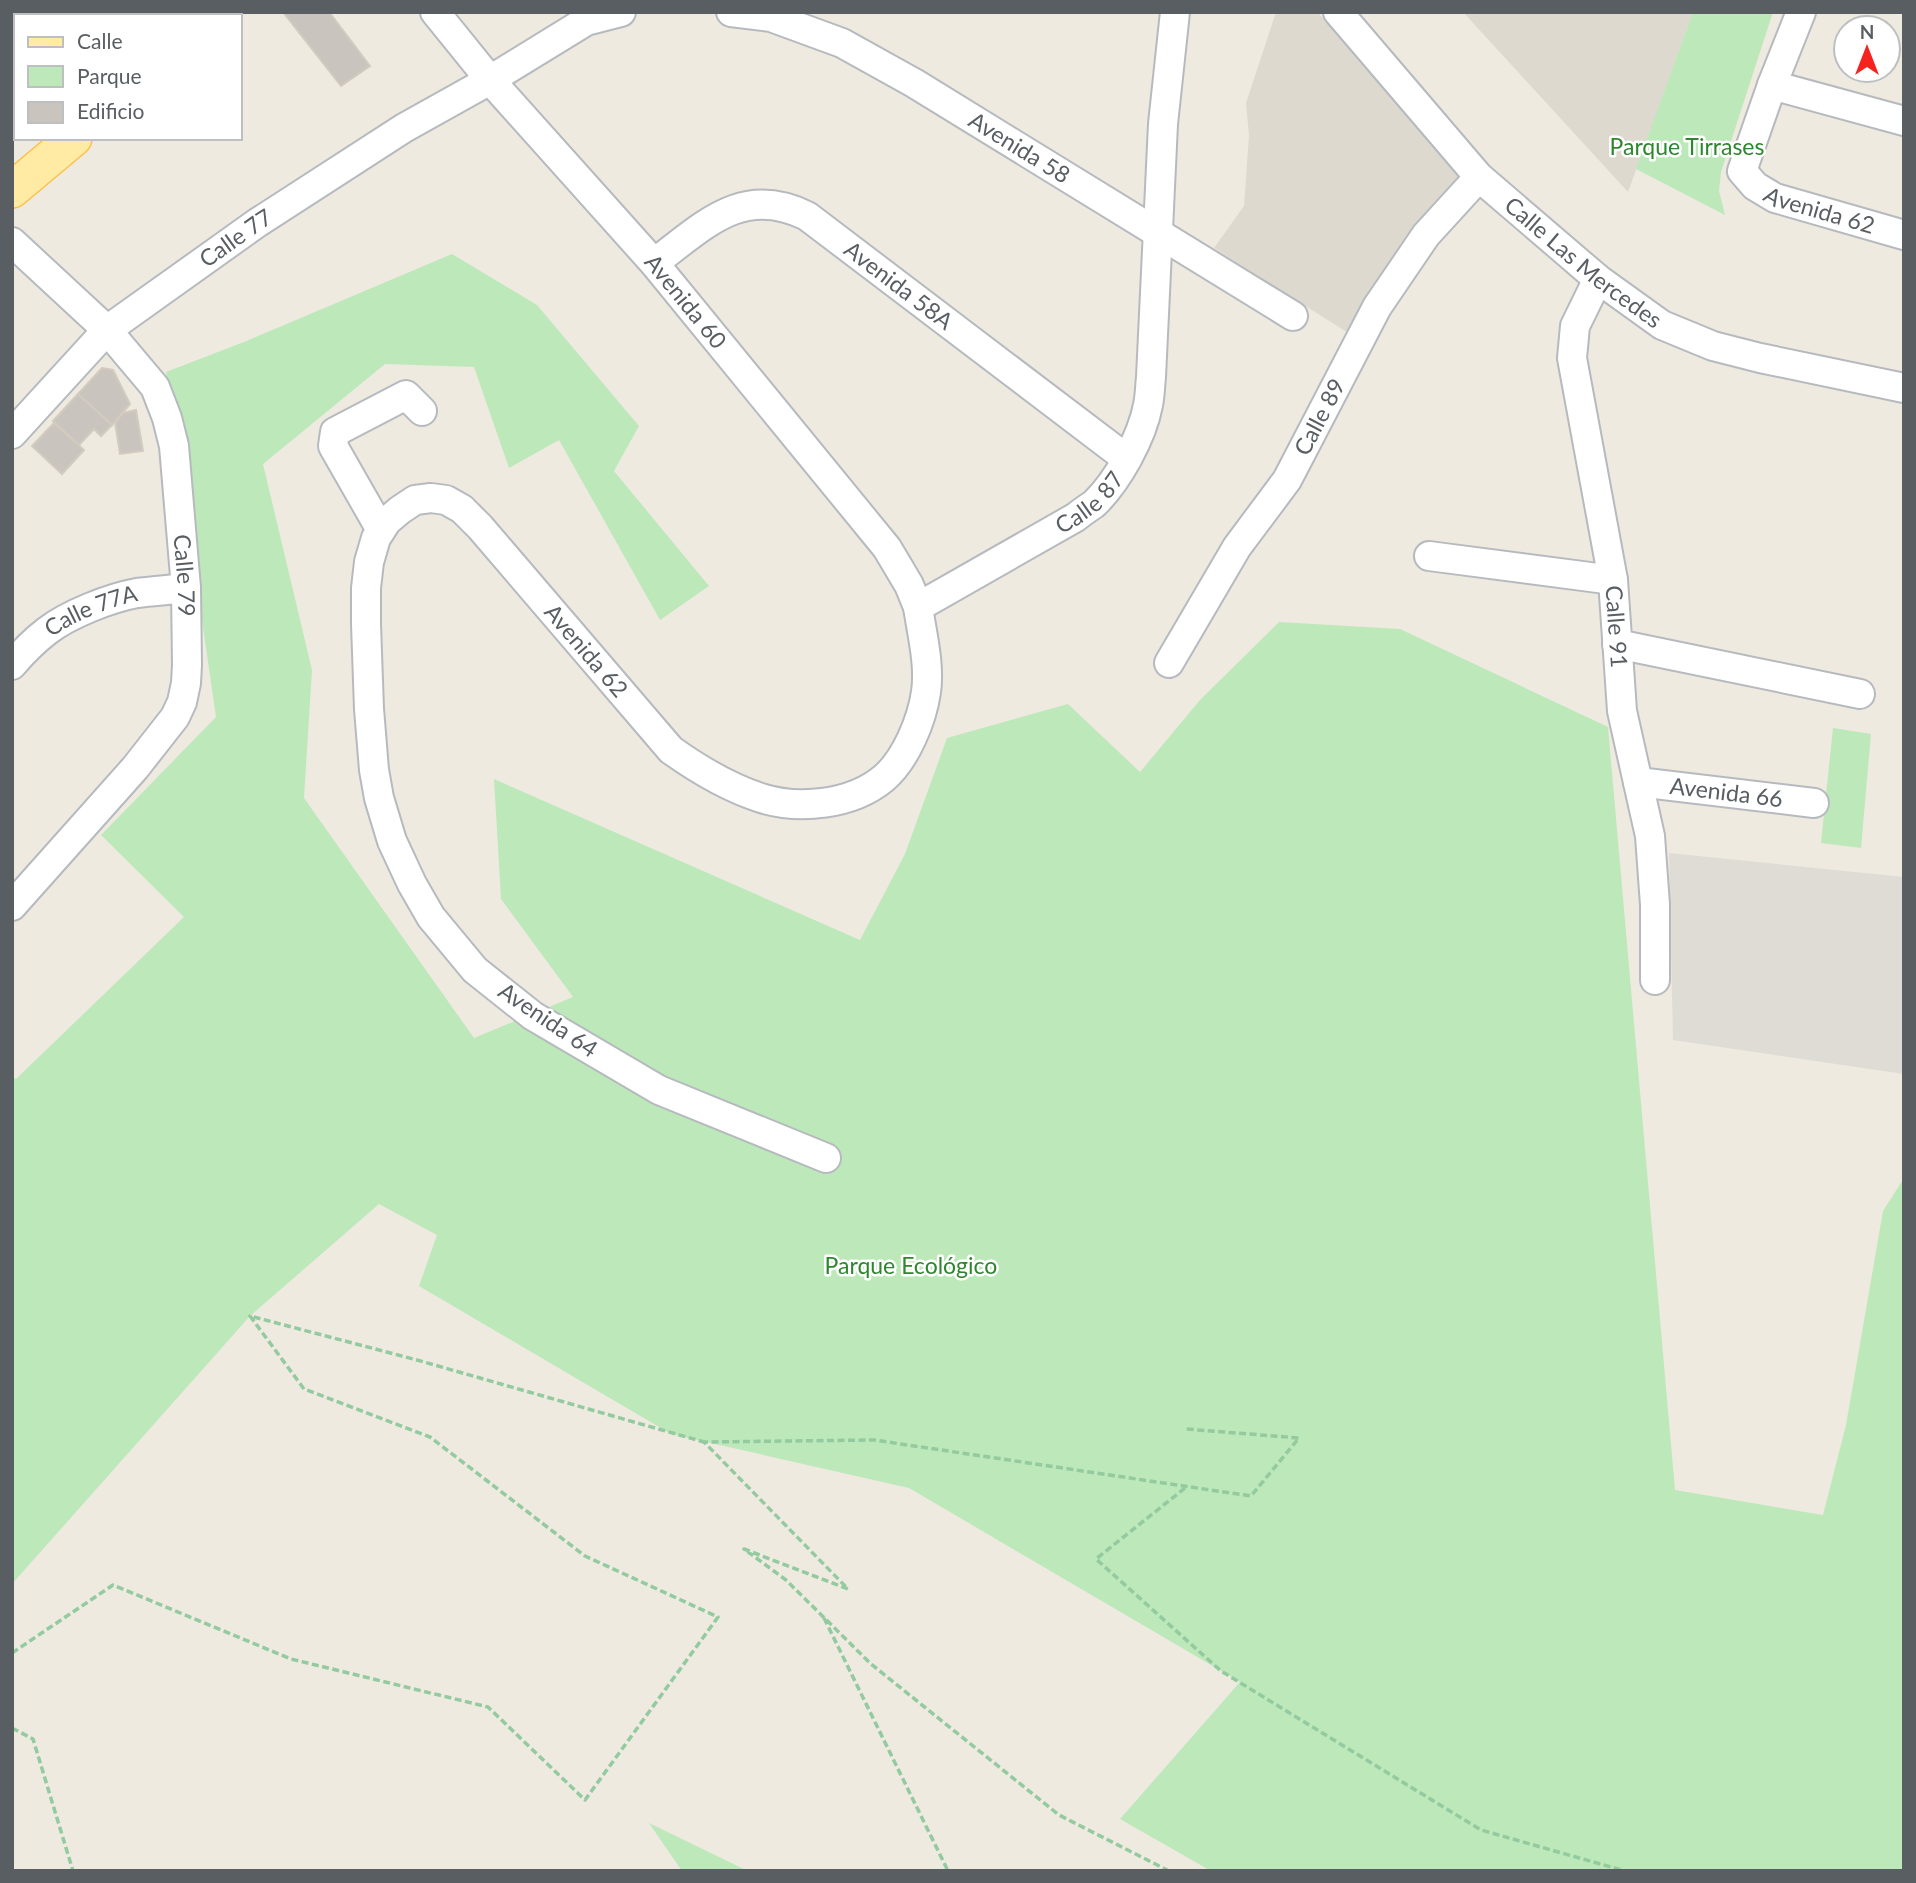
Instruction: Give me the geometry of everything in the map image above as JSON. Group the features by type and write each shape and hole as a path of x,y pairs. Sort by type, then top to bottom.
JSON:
{"main road":[{"path":"12,191 72,140"}],"street":[{"name":"Avenida 60","path":"435,12 490,80 654,263 887,548 909,585 918,607"},
{"path":"490,80 586,21 621,12"},
{"name":"Avenida 58","path":"731,12 771,17 842,43 914,83 1293,316"},
{"name":"Calle 87","path":"918,607 1076,517 1094,503 1110,485 1141,432 1149,404 1163,124 1175,12"},
{"name":"Calle Las Mercedes","path":"1338,12 1479,177 1598,279 1662,325 1713,346 1904,388"},
{"path":"1801,12 1772,85 1904,121"},
{"name":"Calle 77","path":"12,434 107,330 268,216 404,128 490,80"},
{"name":"Avenida 62","path":"1772,85 1742,171 1755,186 1775,198 1904,235"},
{"name":"Calle 89","path":"1168,663 1237,547 1287,480 1377,307 1426,235 1479,177"},
{"name":"Avenida 58A","path":"654,263 730,209 751,204 790,208 807,216 1127,459"},
{"name":"Calle 79","path":"12,242 107,330 155,387 174,446 186,588 186,683 175,718 135,768 12,906"},
{"name":"Calle 91","path":"1598,279 1575,326 1572,358 1613,580 1622,711 1650,836 1655,905 1655,980"},
{"path":"381,530 333,446 335,432 406,395 422,411"},
{"name":"Avenida 62","path":"415,500 446,500 462,509 671,750 701,771 731,787 764,799 806,804 837,800 863,792 885,777 904,751 916,728 926,691 926,660 918,607"},
{"name":"Avenida 64","path":"415,500 387,521 376,538 369,562 366,588 369,709 379,798 392,841 431,917 475,970 533,1016 659,1090 826,1158"},
{"path":"1429,556 1613,580"},
{"name":"Calle 77A","path":"12,665 50,629 78,614 135,593 186,588"},
{"path":"1617,644 1860,694"},
{"name":"Avenida 66","path":"1638,782 1814,803"}],"path":[{"path":"12,1653 113,1585 291,1659 488,1707 585,1800 718,1617 585,1556 430,1437 304,1389 250,1316 704,1441 874,1440 1251,1496 1299,1438 1186,1429"},
{"path":"704,1441 848,1589 744,1549 786,1580 871,1664 1059,1815 1169,1871"},
{"path":"1186,1487 1096,1559 1221,1671 1481,1830 1625,1871"},
{"path":"822,1616 948,1871"},
{"path":"12,1728 33,1739 73,1871"}],"shaded area":[{"path":"1276,12 1317,12 1474,172 1361,341 1214,248 1244,206 1249,135 1246,103"},
{"path":"1463,12 1693,12 1628,192"},
{"path":"1669,853 1904,877 1904,1074 1673,1040"}],"green space":[{"name":"Parque Tirrases","path":"1693,12 1773,12 1721,172 1719,191 1725,215 1636,169"},
{"name":"Parque Ecológico","path":"452,254 537,305 639,426 614,471 709,586 660,620 559,440 509,468 474,367 385,364 263,464 312,670 304,798 474,1038 573,997 501,899 494,779 860,940 905,854 947,738 1068,704 1140,772 1200,700 1279,622 1400,629 1608,727 1675,1490 1823,1515 1846,1425 1883,1211 1904,1178 1904,1871 1211,1871 1120,1819 1240,1682 909,1488 671,1434 419,1286 437,1235 379,1204 250,1316 12,1584 12,1077 16,1079 184,917 101,835 216,717 166,372"},
{"path":"1833,728 1871,734 1861,848 1821,843"},
{"path":"649,1823 748,1871 682,1871"}],"building":[{"path":"283,12 329,12 370,66 341,86"},
{"path":"102,368 113,370 130,404 112,425 78,394"},
{"path":"78,394 112,425 101,436 94,429 79,445 53,421"},
{"path":"136,410 143,451 120,454 115,422 123,413"},
{"path":"54,423 84,450 62,474 32,446"}]}
